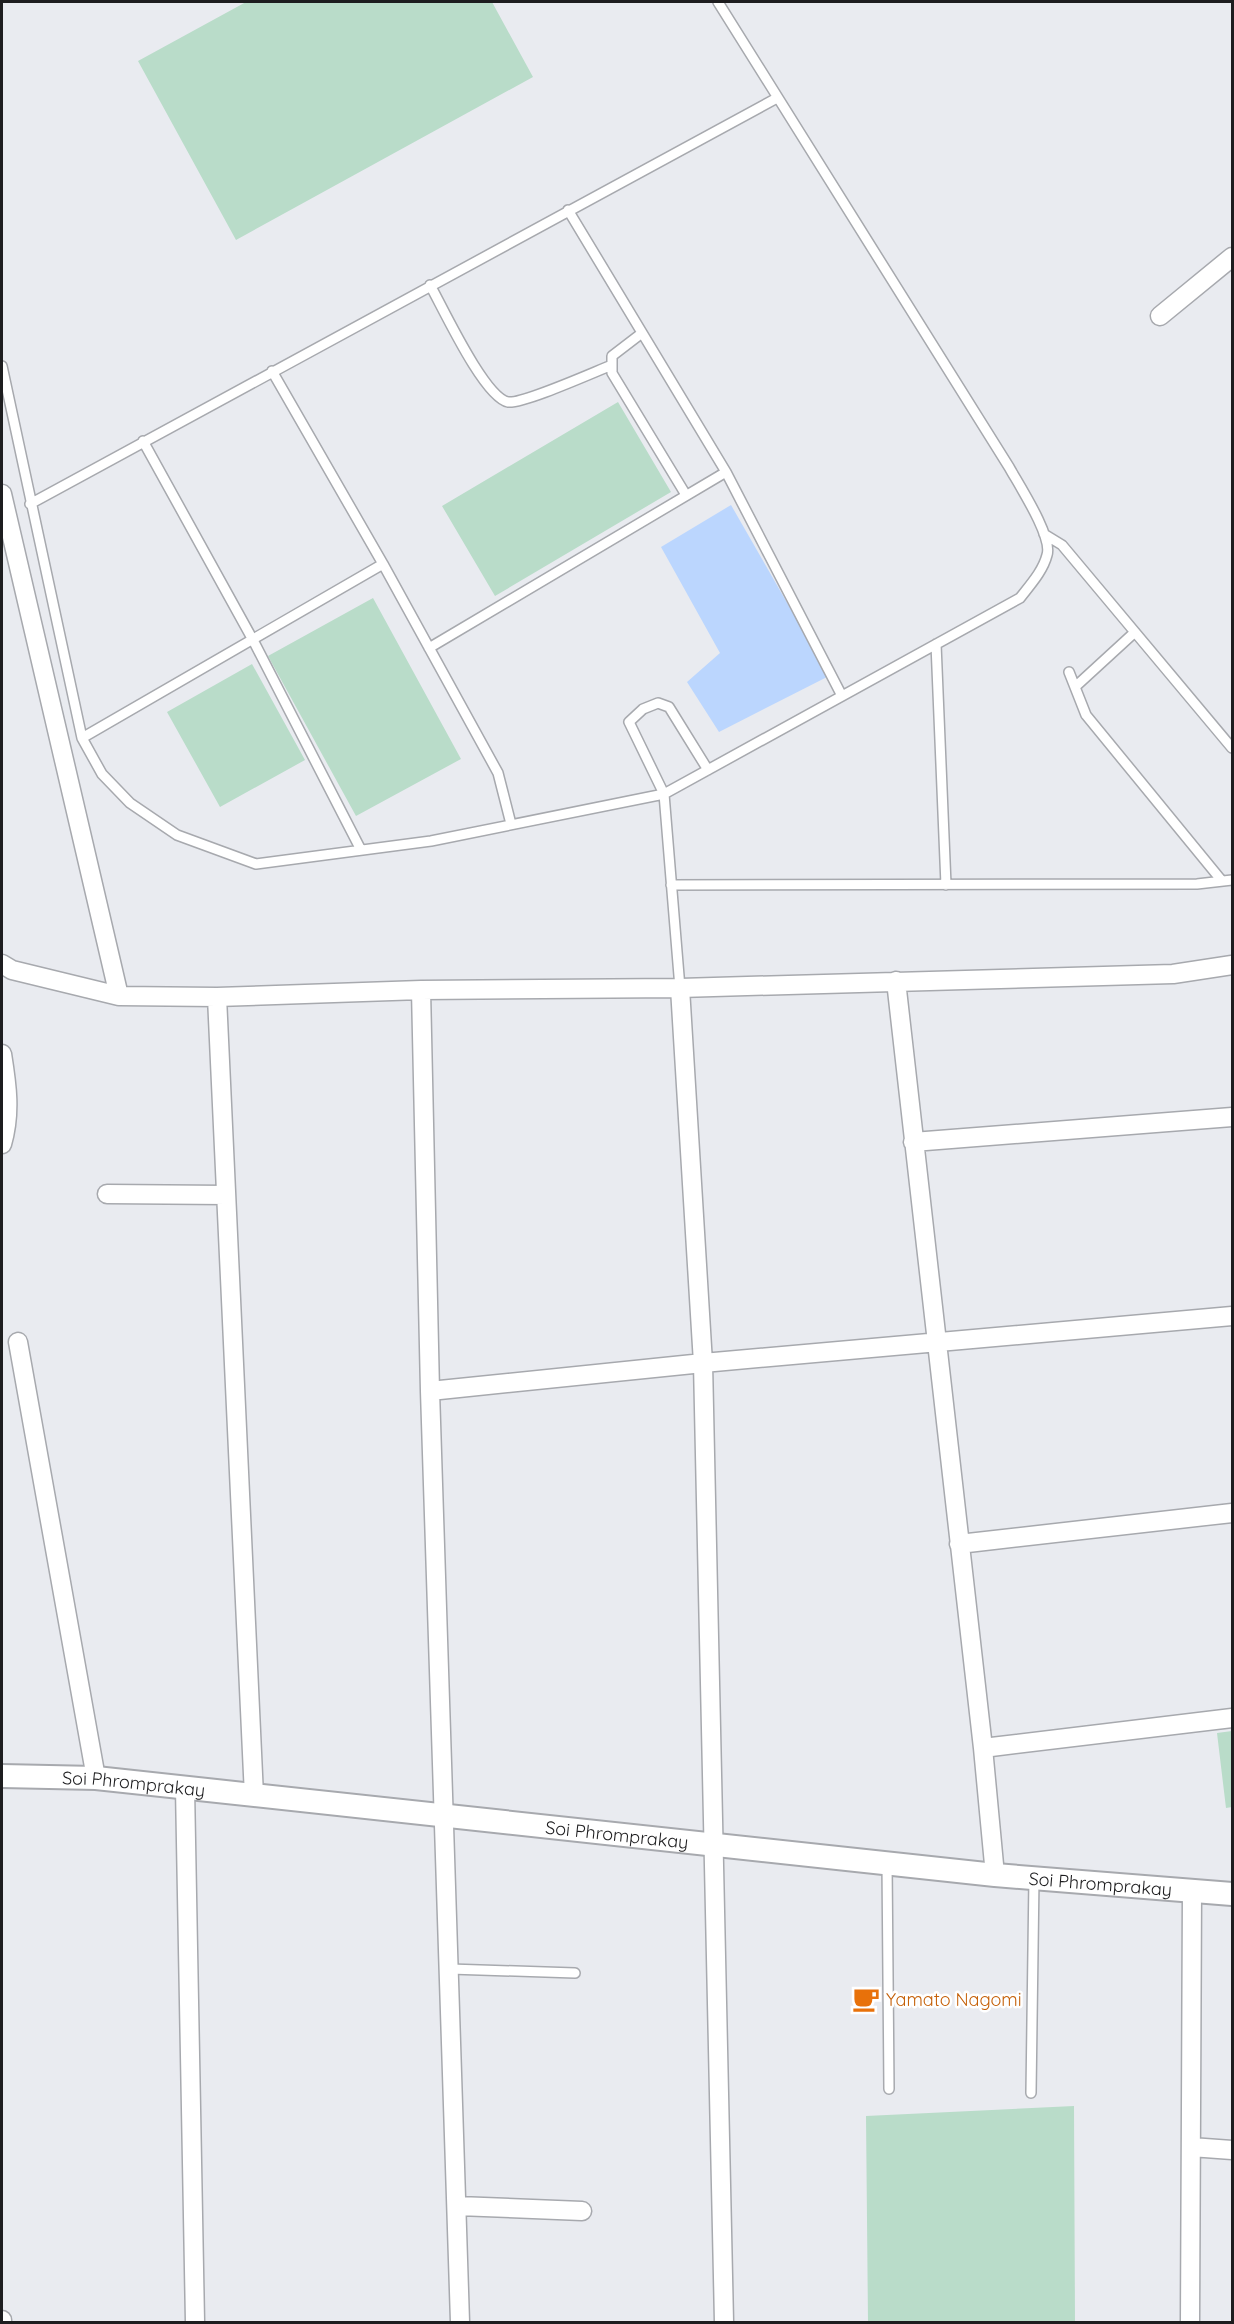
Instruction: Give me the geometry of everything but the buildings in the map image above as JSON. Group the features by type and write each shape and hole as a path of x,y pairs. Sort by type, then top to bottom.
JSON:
{"street":[{"path":"1160,315 1233,257"},
{"path":"2,494 119,996"},
{"path":"2,964 12,970 119,996 217,997 421,990 680,988 1173,974 1233,965"},
{"path":"896,981 935,1342 983,1748 995,1875"},
{"path":"680,988 703,1363 724,2322"},
{"path":"421,990 430,1391 446,1814 460,2322"},
{"path":"217,997 254,1796"},
{"path":"2,1054 8,1093 6,1127 2,1144"},
{"path":"913,1142 1233,1117"},
{"path":"107,1194 226,1196"},
{"path":"430,1391 703,1363 1233,1316"},
{"path":"18,1342 96,1778"},
{"path":"959,1544 1233,1513"},
{"path":"983,1748 1233,1718"},
{"name":"Soi Phromprakay","path":"2,1776 96,1778 995,1875 1233,1894"},
{"path":"185,1788 195,2322"},
{"path":"1190,2322 1192,1891"},
{"path":"1191,2147 1233,2150"},
{"path":"458,2206 582,2211"}],"lane":[{"path":"2,366 82,738 102,774 130,803 177,835 256,864 431,841 664,794 1020,598 1036,578 1048,553 1044,534 1009,467 718,2"},
{"path":"30,504 272,370 777,98"},
{"path":"568,210 726,472 842,696"},
{"path":"430,285 470,358 492,392 508,402 525,399 612,365"},
{"path":"642,333 612,356 612,373 686,495"},
{"path":"272,370 498,773 511,824"},
{"path":"144,441 253,640 362,850"},
{"path":"429,648 726,472"},
{"path":"1044,534 1062,544 1233,747"},
{"path":"82,738 382,564"},
{"path":"1075,687 1135,632"},
{"path":"936,644 946,885"},
{"path":"1069,672 1086,715 1227,880"},
{"path":"680,988 664,794 629,722 643,709 658,703 669,707 708,770"},
{"path":"671,885 1197,884 1227,880"},
{"path":"886,1863 889,2089"},
{"path":"1031,2093 1034,1878"},
{"path":"450,1969 575,1973"}],"green space":[{"path":"246,2 492,2 533,77 236,240 138,61"},
{"path":"618,402 671,492 495,596 442,506"},
{"path":"373,598 461,759 356,816 268,656"},
{"path":"252,664 305,760 220,807 167,712"},
{"path":"1232,1731 1232,1807 1226,1808 1217,1733"},
{"path":"1074,2106 1075,2322 868,2322 866,2116"}],"water":[{"path":"731,505 829,676 719,732 687,682 720,653 661,547"}],"place":[{"name":"Yamato Nagomi","path":"866,1999"}]}
